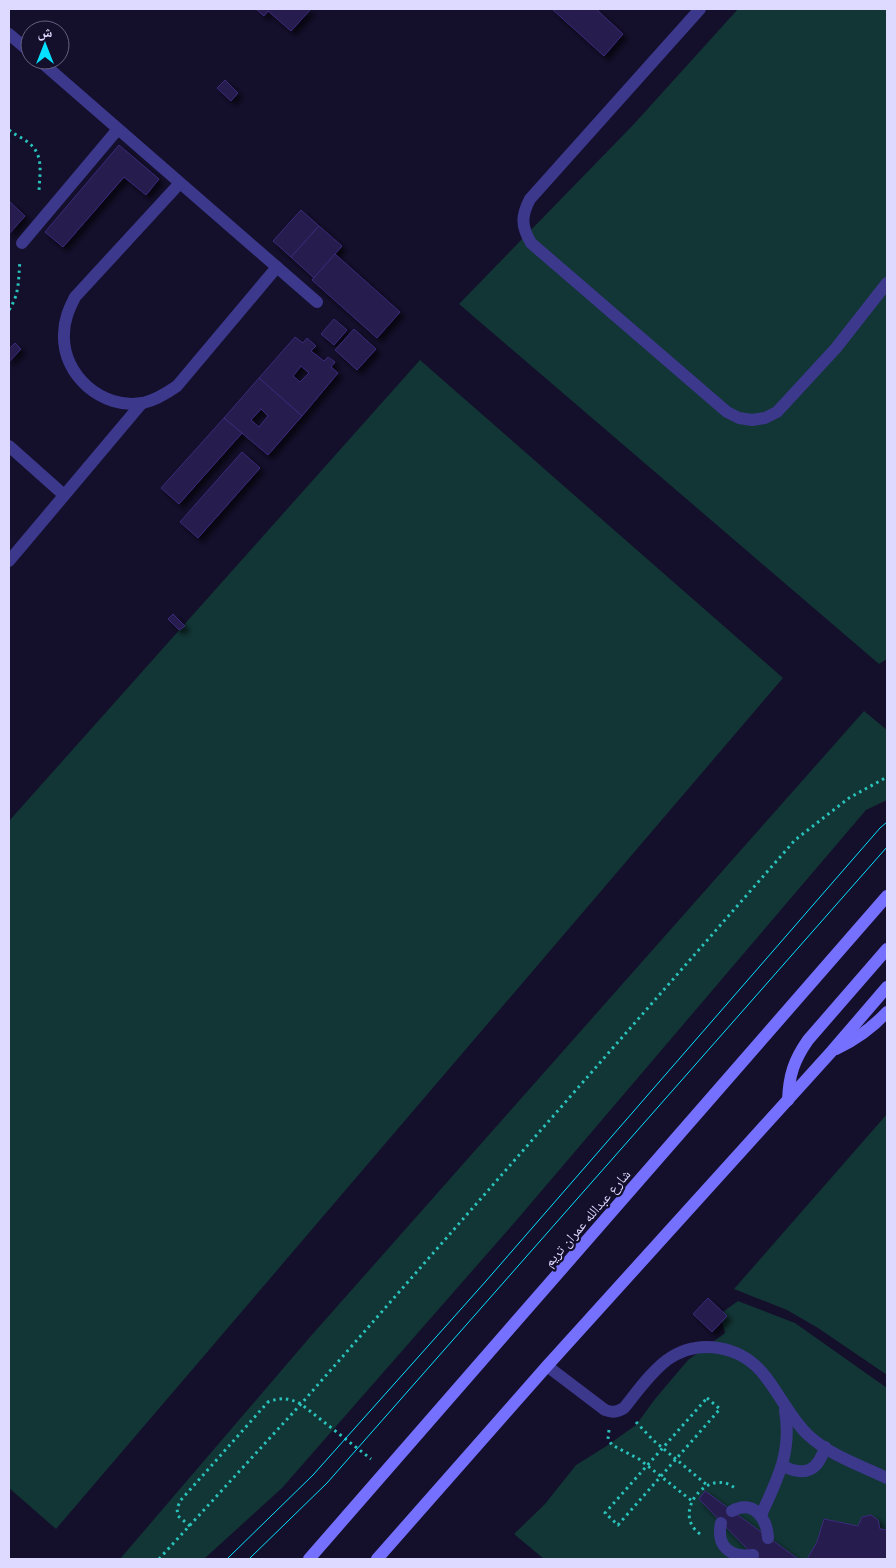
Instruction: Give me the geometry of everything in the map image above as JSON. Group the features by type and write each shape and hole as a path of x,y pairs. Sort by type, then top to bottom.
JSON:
{"street":[{"name":"شارع عبدالله عمران تريم","path":"308,1559 887,896"},
{"path":"788,1100 788,1084 792,1068 799,1053 808,1040 887,949"},
{"path":"377,1559 547,1366 832,1051 887,987"},
{"path":"832,1051 868,1031 887,1012"}],"lane":[{"path":"700,9 530,199 524,209 523,221 525,232 531,242 727,412 739,418 752,420 765,418 777,412 786,403 836,348 887,283"},
{"path":"9,34 20,43"},
{"path":"50,70 317,302"},
{"path":"22,243 118,129"},
{"path":"180,183 75,297 66,315 64,334 66,354 74,372 87,387 104,397 123,403 142,403 161,397 177,386 277,267"},
{"path":"9,561 142,403"},
{"path":"9,446 64,495"},
{"path":"547,1366 605,1410 618,1412 624,1408 655,1371 668,1359 684,1351 702,1347 736,1352 752,1361 766,1376 799,1425 808,1435 825,1447 887,1478"},
{"path":"761,1515 783,1466 787,1424 784,1403"},
{"path":"783,1466 793,1472 804,1472 815,1467 822,1459 825,1447"},
{"path":"732,1511 744,1507 753,1509 766,1521 768,1538"},
{"path":"721,1522 720,1536 725,1555 753,1555"}],"path":[{"path":"9,130 30,144 41,162 39,200 46,214"},
{"path":"9,310 19,290 22,243"},
{"path":"159,1559 301,1404 796,840 849,798 887,777"},
{"path":"190,1526 178,1516 177,1509 180,1501 268,1402 279,1398 291,1399 301,1404 385,1471"},
{"path":"707,1398 720,1409 676,1459 618,1525 605,1514 707,1398"},
{"path":"624,1408 643,1430 707,1485"},
{"path":"612,1412 608,1439 612,1445 619,1450 630,1453 692,1501"}],"green space":[{"path":"738,9 887,9 887,659 879,664 459,304 634,124"},
{"path":"420,360 783,678 56,1529 9,1488 9,821"},
{"path":"864,711 887,730 887,800 866,810 515,1222 282,1488 204,1559 120,1559 310,1337"},
{"path":"887,1114 887,1375 818,1328 787,1310 734,1289"},
{"path":"738,1301 795,1323 887,1388 887,1559 544,1559 514,1534 545,1504 576,1465 636,1425 688,1360 725,1333 720,1314"}],"building":[{"path":"256,9 311,9 291,31 268,11 264,16"},
{"path":"552,9 596,9 623,34 604,56"},
{"path":"225,80 238,93 231,101 217,88"},
{"path":"119,145 159,179 146,195 124,177 63,247 45,232"},
{"path":"9,201 25,216 9,234"},
{"path":"301,210 319,226 291,257 273,241"},
{"path":"319,226 342,246 314,278 291,257"},
{"path":"335,254 400,312 377,338 312,280"},
{"path":"334,319 347,330 334,345 321,334"},
{"path":"354,329 376,349 357,370 335,350"},
{"path":"295,337 303,343 307,338 316,346 311,351 324,361 328,357 335,362 331,367 338,373 302,416 259,378","holes":["301,366 309,373 300,382 293,376"]},
{"path":"15,343 21,349 9,362 9,349"},
{"path":"259,378 302,416 268,455 224,418","holes":["261,409 268,416 259,427 251,420"]},
{"path":"224,418 242,433 179,504 161,488"},
{"path":"242,452 260,468 198,538 180,522"},
{"path":"173,614 185,626 179,630 168,619"},
{"path":"708,1298 727,1316 712,1332 693,1314"},
{"path":"705,1491 798,1559 757,1559 699,1499"},
{"path":"871,1515 878,1520 880,1529 887,1530 887,1559 807,1559 817,1542 824,1519 858,1526 862,1517"}],"tram line":[{"path":"227,1559 313,1475 486,1281 887,822"},
{"path":"249,1559 327,1483 887,847"}]}
